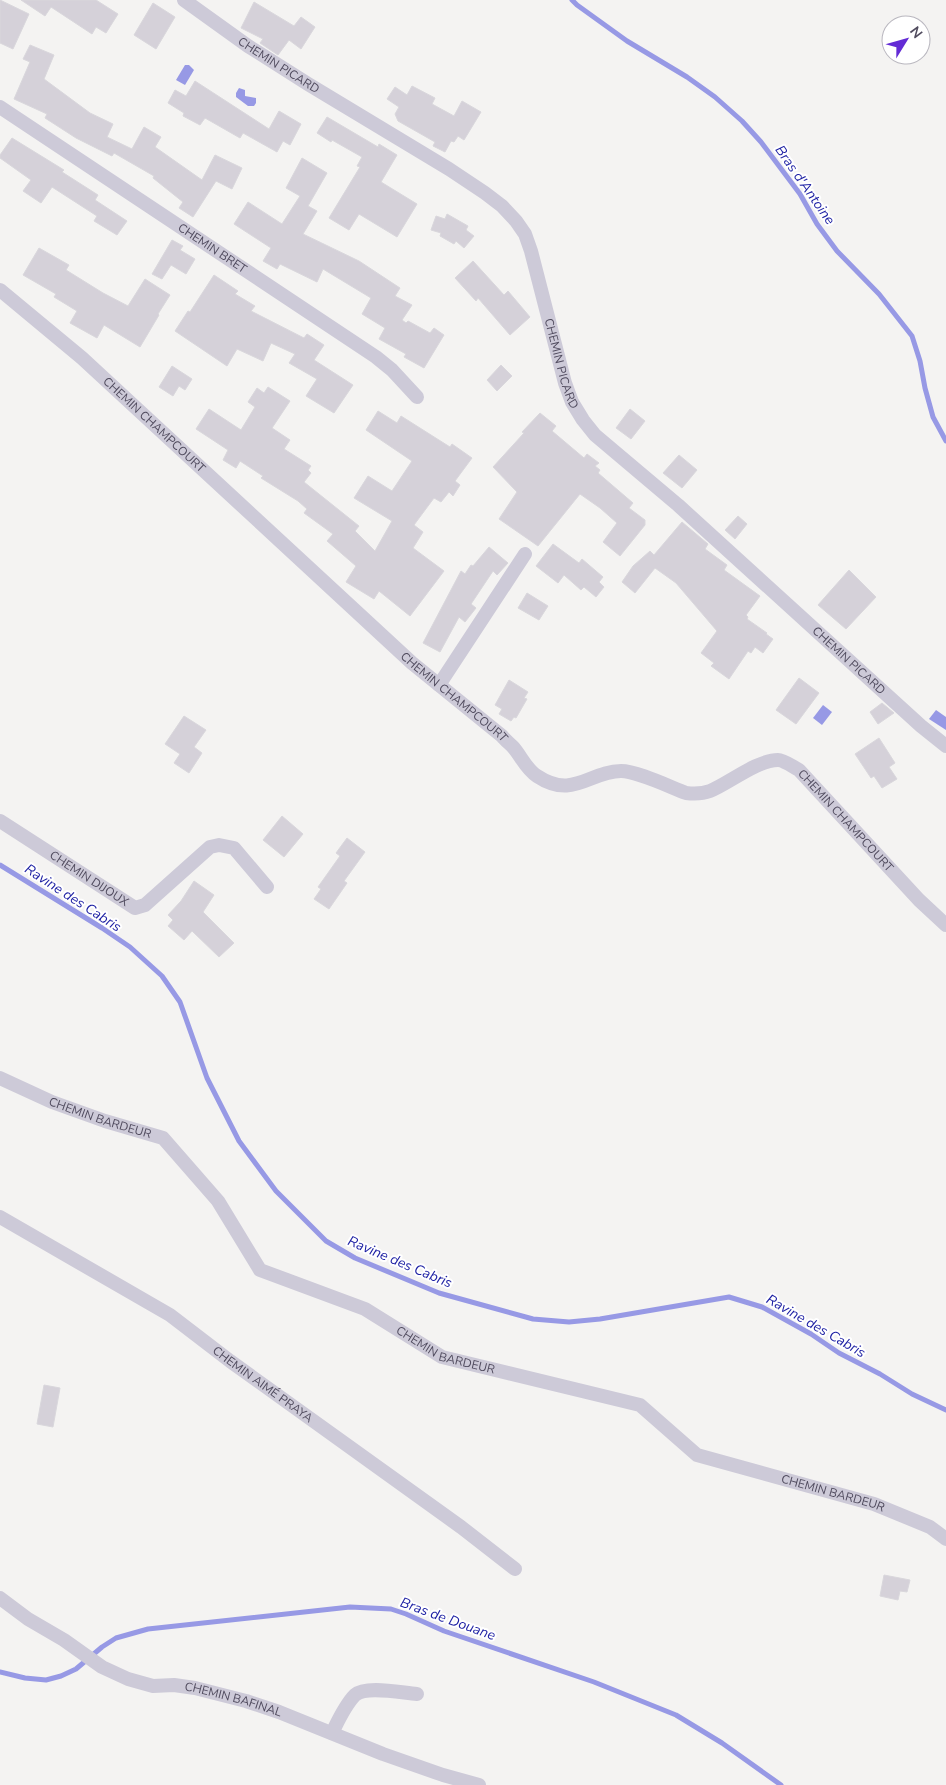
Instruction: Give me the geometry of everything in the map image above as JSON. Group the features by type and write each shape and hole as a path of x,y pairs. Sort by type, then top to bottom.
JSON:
{"street":[{"name":"CHEMIN PICARD","path":"184,0 248,46 449,169 502,206 525,234 532,251 565,383 572,402 583,420 608,447 678,505 914,720 946,746"},
{"name":"CHEMIN BRET","path":"0,107 376,357 392,370 418,397"},
{"name":"CHEMIN CHAMPCOURT","path":"0,290 82,358 412,663 502,736 536,776 550,783 566,786 581,783 612,771 624,771 686,793 697,794 708,792 740,774 767,762 779,760 799,770 919,900 946,925"},
{"path":"439,685 525,554"},
{"name":"CHEMIN DIJOUX","path":"0,821 134,908 145,905 210,847 219,845 234,848 267,887"},
{"name":"CHEMIN BARDEUR","path":"0,1078 52,1102 105,1121 163,1138 218,1200 260,1270 365,1309 442,1357 640,1405 696,1455 874,1504 930,1527 946,1539"},
{"name":"CHEMIN AIMÉ PRAYA","path":"0,1217 170,1315 230,1361 462,1527 514,1569"},
{"name":"CHEMIN BAFINAL","path":"0,1598 28,1619 64,1640 102,1667 128,1679 153,1686 174,1685 218,1693 279,1712 383,1754 443,1775 479,1785"},
{"path":"332,1733 354,1696 360,1692 370,1690 417,1694"}],"water":[{"path":"185,65 189,65 194,70 185,85 176,80"},
{"path":"239,88 245,90 245,96 256,98 254,106 248,106 236,97"},
{"path":"823,705 832,712 822,725 813,718"},
{"path":"936,710 946,717 946,730 929,719"}],"building":[{"path":"0,0 29,14 13,49 0,43"},
{"path":"21,0 96,0 118,14 106,33 96,27 92,34 51,7 45,16"},
{"path":"254,2 294,26 301,17 315,27 301,49 289,40 278,55 260,43 263,39 241,28"},
{"path":"153,3 175,17 156,49 134,35"},
{"path":"30,45 54,55 44,79 90,113 113,124 107,137 132,149 144,127 161,137 155,147 202,180 215,155 242,168 232,189 216,181 193,217 179,208 183,202 153,178 154,176 114,153 112,156 76,138 45,118 47,114 14,99 30,62 23,59"},
{"path":"195,81 269,129 279,111 301,124 290,145 283,141 277,152 243,133 240,138 205,118 200,125 183,116 184,113 168,103 175,90 186,96"},
{"path":"412,86 435,98 432,104 454,116 462,101 481,112 464,140 458,136 454,142 451,141 445,152 433,146 435,142 398,121 395,114 399,107 387,99 395,87 407,95"},
{"path":"327,117 378,147 379,144 397,155 381,182 417,204 397,237 359,214 349,230 329,218 360,167 357,166 362,157 317,133"},
{"path":"12,138 64,170 62,172 98,195 95,200 127,221 117,235 94,221 97,216 52,187 41,203 23,191 31,180 0,158 0,155"},
{"path":"302,158 327,173 308,206 317,211 303,234 359,261 400,288 395,296 412,305 402,320 406,323 408,321 430,333 434,328 444,335 424,368 404,357 406,354 379,339 385,328 362,314 371,298 323,269 317,282 280,264 277,269 263,261 271,248 234,224 248,202 282,224 300,196 286,188"},
{"path":"447,214 468,226 466,230 474,236 464,248 456,241 454,244 440,236 441,233 431,230 436,216 445,219"},
{"path":"172,240 183,246 180,250 195,259 186,274 171,265 162,279 152,274"},
{"path":"39,248 69,265 66,270 128,306 145,279 170,295 140,347 104,325 97,338 70,323 77,311 54,297 56,294 23,275"},
{"path":"473,261 504,295 508,291 530,317 510,335 478,298 476,301 455,278"},
{"path":"214,275 238,291 235,294 255,306 251,311 304,338 307,334 324,345 314,360 353,385 334,413 306,396 317,379 289,363 295,354 271,343 263,361 237,349 227,366 175,331"},
{"path":"501,365 512,376 497,391 487,380"},
{"path":"172,366 192,379 185,390 179,386 173,396 159,387"},
{"path":"268,387 290,401 272,428 290,440 284,449 311,466 308,470 311,473 304,482 359,526 355,531 375,551 392,521 354,498 368,476 392,491 412,461 366,430 378,411 397,423 401,416 450,447 452,444 472,458 455,481 460,485 453,496 449,492 441,502 434,498 414,525 423,532 413,548 444,571 410,616 379,591 374,599 346,582 356,566 327,541 333,534 304,513 307,509 298,501 261,478 263,476 240,461 236,468 223,460 228,450 196,429 209,409 241,430 255,407 248,402 257,388 264,393"},
{"path":"630,409 645,421 631,439 616,428"},
{"path":"540,413 556,426 552,431 584,458 587,454 599,463 595,466 600,470 598,473 633,503 629,508 645,520 645,525 620,556 603,542 617,523 580,494 538,546 499,519 517,492 493,467"},
{"path":"679,455 697,470 682,488 663,473"},
{"path":"738,516 747,524 735,539 725,530"},
{"path":"682,522 708,544 705,549 727,565 724,570 760,596 746,615 747,619 773,639 763,653 755,647 751,653 748,651 729,679 711,666 714,663 701,653 717,631 676,583 655,568 635,593 622,582 633,566 650,551 654,555"},
{"path":"553,544 579,563 582,559 603,577 599,582 604,587 596,597 584,587 581,590 564,575 558,583 536,566"},
{"path":"489,547 508,563 497,575 493,571 471,604 476,608 465,622 459,617 440,652 423,643 461,571 465,574"},
{"path":"849,570 876,597 846,629 818,605"},
{"path":"527,593 548,606 539,620 518,608"},
{"path":"799,678 819,693 796,724 776,710"},
{"path":"509,680 528,692 524,698 527,699 516,718 514,717 511,721 499,714 502,709 495,705"},
{"path":"882,703 894,713 878,724 870,712"},
{"path":"184,716 206,730 194,747 202,753 189,773 174,763 180,754 165,744"},
{"path":"879,738 895,763 889,767 897,779 882,788 874,776 871,778 855,754"},
{"path":"282,816 303,834 284,857 263,840"},
{"path":"347,838 365,852 344,881 347,883 329,909 314,899 321,889 318,887 340,856 336,853"},
{"path":"194,881 214,895 203,912 234,943 219,957 192,931 184,940 168,926 173,920 168,915 181,901"},
{"path":"44,1385 60,1388 53,1427 37,1424"},
{"path":"884,1575 910,1580 907,1592 900,1591 898,1600 880,1596"}],"waterway":[{"name":"Bras d'Antoine","path":"572,0 627,41 687,77 715,97 742,121 761,142 800,194 817,224 837,251 879,294 912,336 933,417 946,441"},
{"name":"Ravine des Cabris","path":"0,865 130,947 162,976 180,1002 207,1078 239,1141 276,1191 326,1241 355,1258 439,1293 533,1319 569,1322 600,1319 729,1297 762,1307 912,1394 946,1410"},
{"name":"Bras de Douane","path":"0,1672 25,1678 46,1680 61,1676 76,1669 116,1638 148,1629 350,1607 391,1609 444,1631 594,1682 676,1715 722,1743 781,1785"}]}
